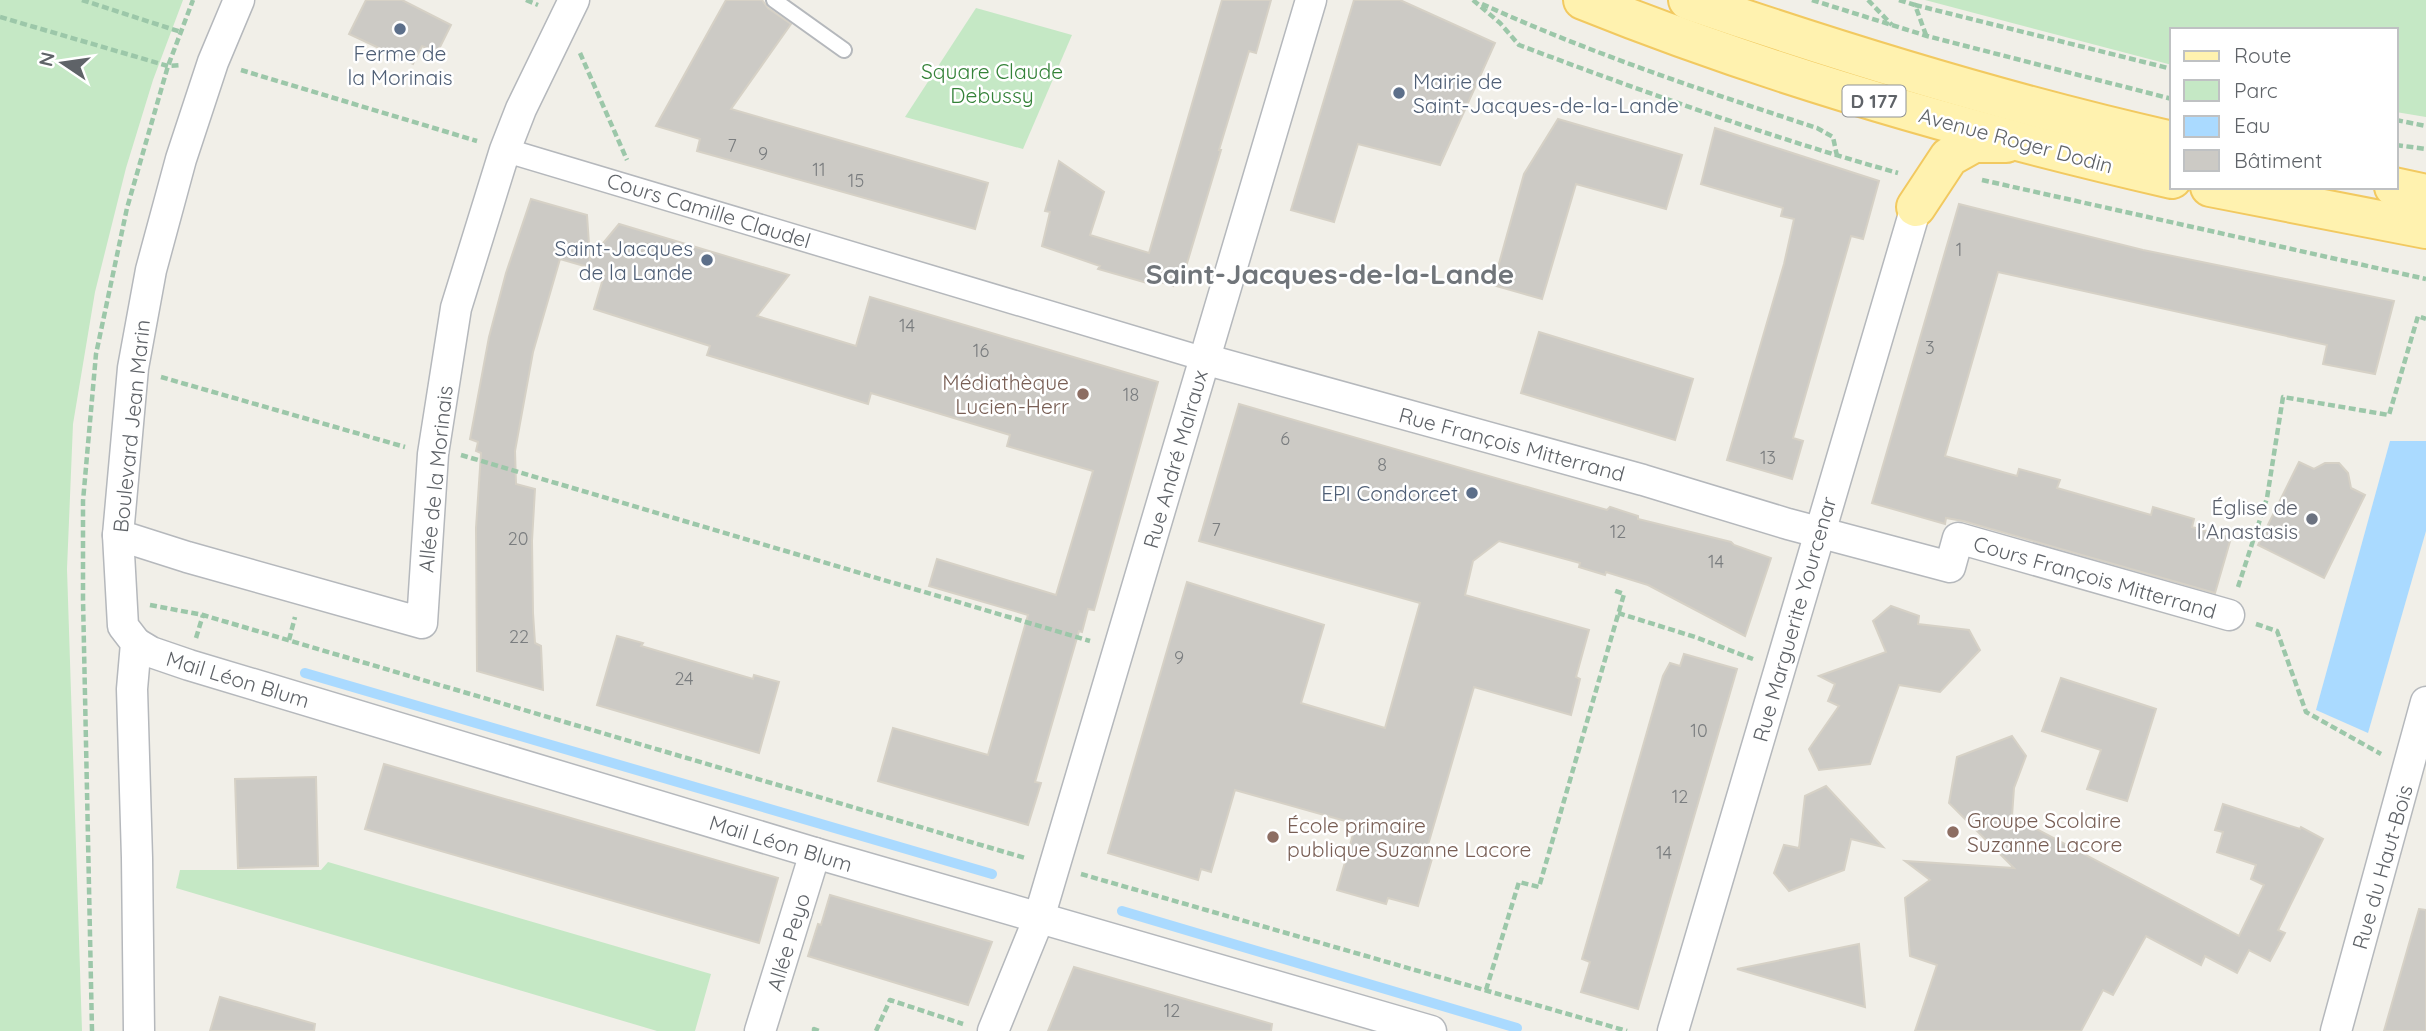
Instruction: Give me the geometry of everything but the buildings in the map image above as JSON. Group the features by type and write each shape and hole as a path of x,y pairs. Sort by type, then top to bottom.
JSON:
{"main road":[{"name":"Avenue Roger Dodin","path":"1583,0 1820,85 2023,143 2170,179"},
{"name":"Avenue Roger Dodin","path":"1688,0 1903,71 2034,108 2170,141"},
{"path":"1916,207 1949,157 1974,143 2023,143"},
{"path":"2398,188 2426,194"},
{"path":"2220,189 2426,229"}],"street":[{"name":"Boulevard Jean Marin","path":"139,1031 132,689 136,643 123,626 118,535 133,368 151,270 181,159 214,62 239,0"},
{"name":"Rue André Malraux","path":"983,1029 1039,918 1311,0"},
{"name":"Allée de la Morinais","path":"118,535 422,623 434,451 456,309 505,149 570,9"},
{"name":"Cours Camille Claudel","path":"505,149 1204,359"},
{"name":"Rue Marguerite Yourcenar","path":"1673,1031 1916,207"},
{"name":"Rue François Mitterrand","path":"1204,359 1643,481 1819,533"},
{"name":"Cours François Mitterrand","path":"1819,533 1950,567 1958,538 2229,615"},
{"name":"Mail Léon Blum","path":"136,643 150,652 189,665 816,853 1431,1031"},
{"name":"Rue du Haut-Bois","path":"2336,1031 2426,704"},
{"name":"Allée Peyo","path":"760,1031 816,853"}],"lane":[{"path":"774,0 844,50"}],"path":[{"path":"82,0 181,32"},
{"path":"0,17 168,66 193,0"},
{"path":"1812,0 1927,36 2170,98"},
{"path":"1868,0 1892,26"},
{"path":"1899,0 2170,69"},
{"path":"1475,1 1553,35 1817,128 1833,137 1837,156"},
{"path":"1915,5 1927,36"},
{"path":"570,9 640,189"},
{"path":"214,62 505,149"},
{"path":"2398,120 2426,126"},
{"path":"2398,145 2426,149"},
{"path":"2409,770 2306,712 2277,631 2229,615 2267,498 2283,397 2389,415 2418,316 2426,318"},
{"path":"96,354 133,368 434,451 1118,650"},
{"path":"1486,990 1519,882 1539,887 1624,594 1613,590"},
{"path":"83,599 121,599 203,615 1054,867 1627,1031"},
{"path":"1618,613 1695,637 1779,670"},
{"path":"876,1031 890,1000 983,1029"},
{"path":"814,1031 819,1031"}],"green space":[{"path":"0,0 183,0 153,80 126,168 95,292 73,424 67,569 82,1031 0,1031"},
{"path":"1925,0 2426,0 2426,117 2398,112 2398,28 2170,28 2170,64"},
{"name":"Square Claude Debussy","path":"976,8 1072,35 1023,149 905,117"},
{"path":"328,862 711,974 695,1031 657,1031 176,888 180,870 321,870"}],"water":[{"path":"2390,441 2426,441 2426,531 2368,733 2316,710"}],"waterway":[{"path":"305,673 992,874"},
{"path":"1122,911 1517,1028"}],"place":[{"name":"Ferme de la Morinais","path":"400,29"},
{"name":"Mairie de Saint-Jacques-de-la-Lande","path":"1399,93"},
{"name":"Saint-Jacques de la Lande","path":"707,260"},
{"name":"Médiathèque Lucien-Herr","path":"1083,394"},
{"name":"EPI Condorcet","path":"1472,493"},
{"name":"Église de l’Anastasis","path":"2312,519"},
{"name":"Groupe Scolaire Suzanne Lacore","path":"1953,832"},
{"name":"École primaire publique Suzanne Lacore","path":"1273,837"}],"district":[{"name":"Saint-Jacques-de-la-Lande","path":"1330,273"}]}
